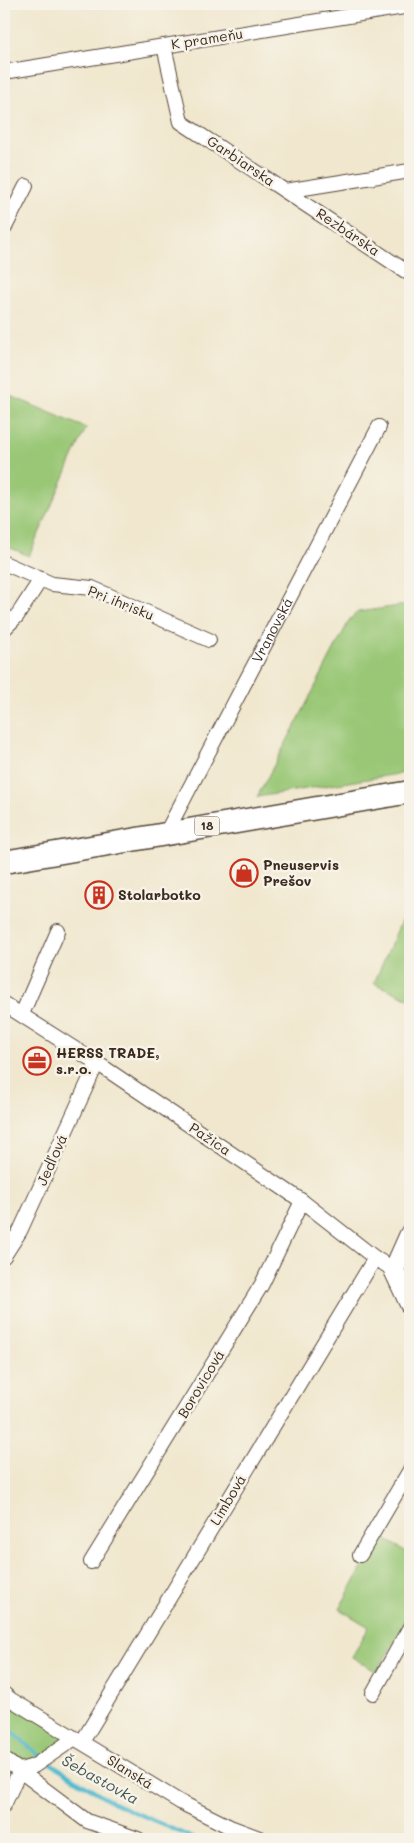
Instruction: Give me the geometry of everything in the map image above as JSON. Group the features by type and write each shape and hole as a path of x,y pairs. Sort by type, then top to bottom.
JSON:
{"main road":[{"name":"18","path":"4,862 410,792"}],"street":[{"name":"K prameňu","path":"4,72 410,6"},
{"name":"Garbiarska","path":"164,46 181,122 285,191 410,171"},
{"path":"4,229 26,186"},
{"name":"Rezbárska","path":"285,191 410,274"},
{"name":"Vranovská","path":"166,833 379,427"},
{"name":"Pri ihrisku","path":"4,563 52,584 92,588 209,640"},
{"path":"4,630 18,616 41,579"},
{"path":"22,1014 58,931"},
{"name":"Pažica","path":"4,1004 100,1065 302,1201 375,1258 394,1270"},
{"name":"Jedľová","path":"26,1238 100,1065"},
{"name":"Jedľová","path":"4,1256 20,1231 100,1065"},
{"name":"Borovicová","path":"91,1562 262,1284 302,1201"},
{"path":"410,1234 394,1270 410,1304"},
{"name":"Limbová","path":"78,1740 375,1258"},
{"path":"360,1555 410,1470"},
{"path":"373,1693 410,1627"},
{"name":"Slanská","path":"4,1694 180,1802 230,1827 262,1839"},
{"path":"4,1805 20,1770 34,1766 61,1746 78,1740"},
{"path":"4,1759 87,1821 107,1839"},
{"path":"87,1821 138,1839"}],"green space":[{"path":"4,393 86,428 29,556 4,545"},
{"path":"410,577 410,772 257,797 350,619 358,612 406,605"},
{"path":"410,901 410,999 374,983"},
{"path":"380,1536 410,1554 410,1614 377,1672 352,1657 369,1627 339,1609"},
{"path":"4,1686 72,1737 24,1770 4,1754"}],"waterway":[{"name":"Šebastovka","path":"4,1725 41,1757"},
{"name":"Šebastovka","path":"47,1761 114,1803 195,1839"}],"place":[{"name":"Pneuservis Prešov","path":"244,873"},
{"name":"Stolarbotko","path":"99,895"},
{"name":"HERSS TRADE, s.r.o.","path":"37,1061"}]}
